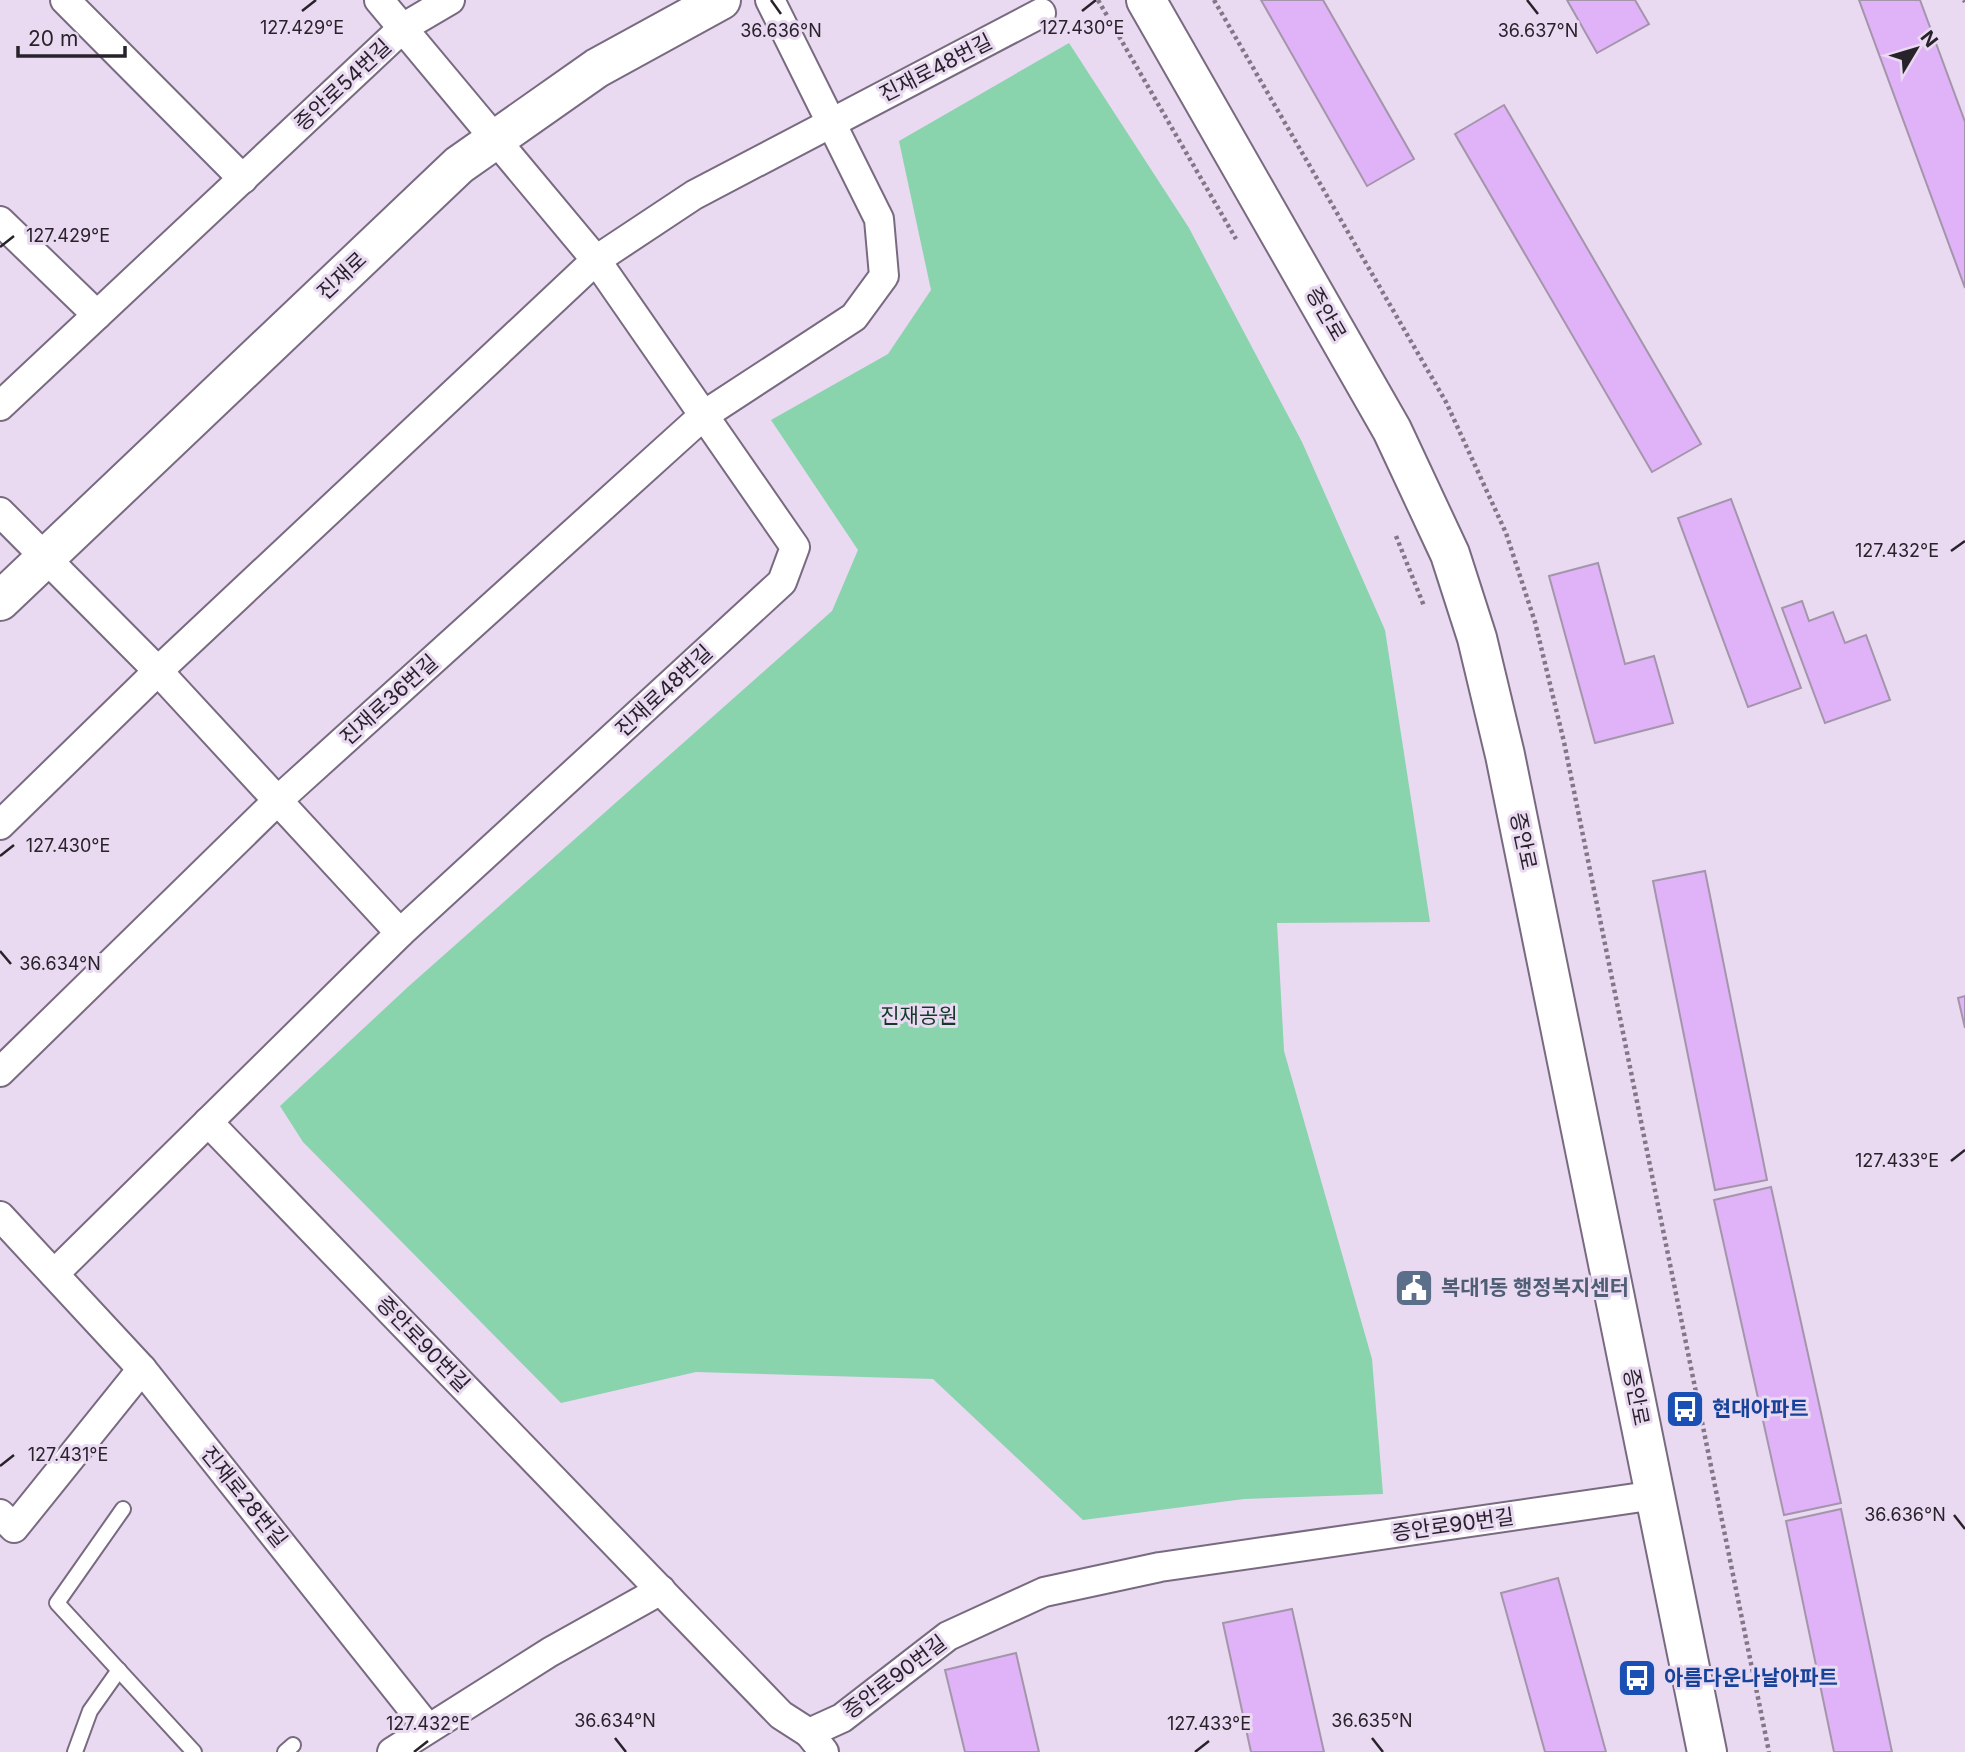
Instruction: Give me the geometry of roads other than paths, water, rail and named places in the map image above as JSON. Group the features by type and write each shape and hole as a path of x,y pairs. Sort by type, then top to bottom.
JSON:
{"street":[{"path":"65,0 243,179"},
{"name":"진재로48번길","path":"379,0 596,260 795,547 782,582 400,933"},
{"name":"증안로54번길","path":"0,406 404,27 450,0"},
{"name":"진재로","path":"0,601 449,174 494,139 597,68 721,0"},
{"path":"704,415 854,317 884,276 879,219 770,0"},
{"name":"증안로","path":"1146,0 1392,430 1450,554 1477,638 1508,766 1707,1752"},
{"name":"진재로48번길","path":"158,671 596,260 694,195 1041,13"},
{"path":"0,221 97,315"},
{"name":"진재로36번길","path":"0,1072 277,802 704,415"},
{"path":"0,512 158,671 400,933 54,1274"},
{"path":"0,825 158,671"},
{"name":"증안로90번길","path":"208,1122 781,1715 817,1742 842,1718 948,1636 1044,1592 1160,1567 1656,1495"},
{"name":"진재로28번길","path":"0,1216 142,1369 427,1727"},
{"path":"0,1514 14,1528 142,1369"},
{"path":"392,1752 427,1727 660,1590"}],"lane":[{"path":"123,1509 57,1603 194,1752"},
{"path":"75,1752 90,1711 119,1670"}],"place":[{"name":"복대1동 행정복지센터","path":"1414,1288"},
{"name":"현대아파트","path":"1685,1409"},
{"name":"아름다운나날아파트","path":"1637,1678"}],"park label":[{"name":"진재공원","path":"919,1016"}]}
